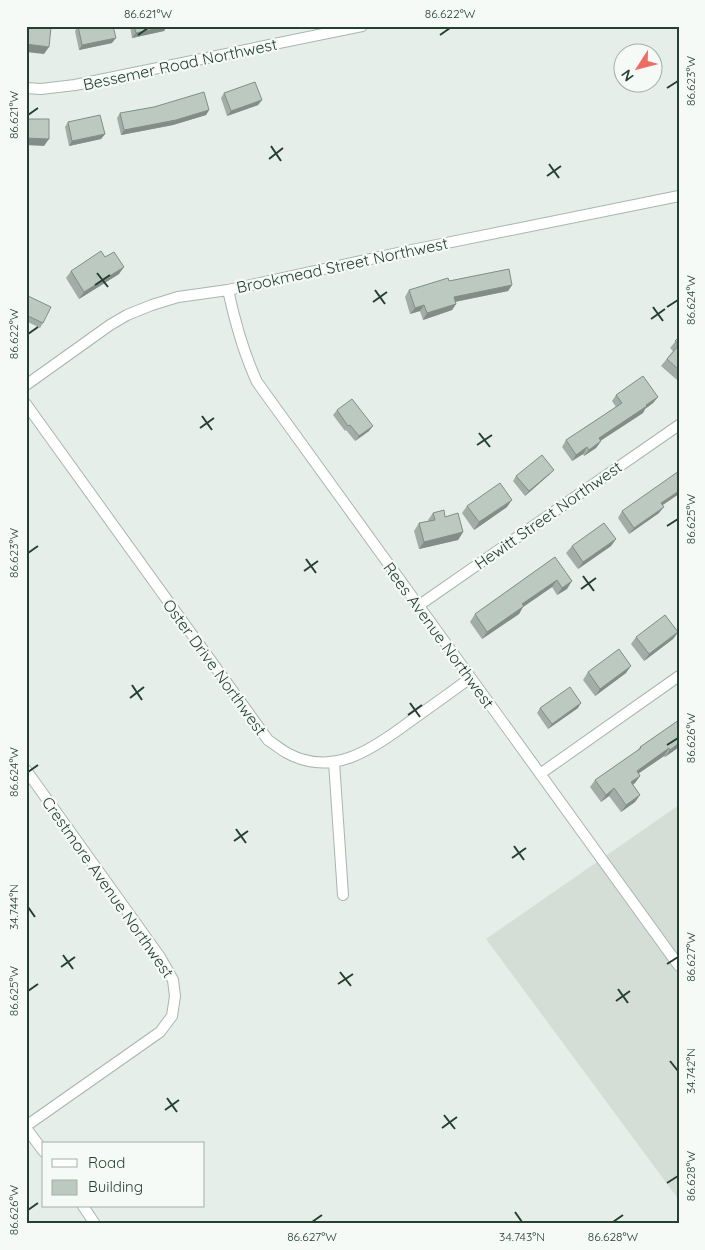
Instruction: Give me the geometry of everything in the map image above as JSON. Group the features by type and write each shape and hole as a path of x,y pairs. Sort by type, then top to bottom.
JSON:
{"street":[{"name":"Bessemer Road Northwest","path":"26,88 41,89 76,85 362,26"},
{"name":"Brookmead Street Northwest","path":"26,385 127,315 178,297 228,290 416,249 679,196"},
{"name":"Rees Avenue Northwest","path":"228,290 237,331 247,361 257,382 679,966"},
{"name":"Oster Drive Northwest","path":"26,404 268,740 286,753 303,760 322,762 334,762 356,756 381,743 470,678"},
{"name":"Hewitt Street Northwest","path":"418,606 679,424"},
{"path":"540,774 679,676"},
{"path":"334,762 343,895"},
{"name":"Crestmore Avenue Northwest","path":"26,770 169,972 174,980 175,996 172,1016 160,1032 26,1127"},
{"path":"26,1127 42,1149"},
{"path":"84,1208 95,1224"}],"shaded area":[{"path":"679,805 679,1200 486,939"}],"building":[{"path":"26,26 51,27 49,47 26,44"},
{"path":"78,26 113,26 116,38 82,45"},
{"path":"134,26 167,26 136,33"},
{"path":"255,82 262,100 231,111 224,93"},
{"path":"204,92 209,110 176,120 124,130 120,113 154,107"},
{"path":"100,115 105,134 72,141 68,122"},
{"path":"26,119 49,119 49,139 26,138"},
{"path":"101,251 105,257 114,252 124,267 84,292 71,271"},
{"path":"509,269 512,285 454,297 456,304 427,313 424,305 415,308 409,290 448,278 449,281"},
{"path":"26,295 51,307 43,323 26,315"},
{"path":"679,345 679,370 667,359"},
{"path":"643,376 658,397 599,438 601,441 589,450 587,447 576,455 566,440 622,403 616,395"},
{"path":"352,399 373,426 359,436 350,425 348,426 337,410"},
{"path":"542,455 554,470 529,491 516,476"},
{"path":"679,471 679,491 661,503 664,507 634,528 622,511"},
{"path":"500,483 512,500 479,522 467,506"},
{"path":"444,510 445,517 458,513 463,532 424,542 419,523 435,520 433,513"},
{"path":"604,523 616,539 583,562 572,546"},
{"path":"555,557 572,581 562,588 557,580 522,604 524,606 487,632 475,614"},
{"path":"665,615 678,632 649,654 636,637"},
{"path":"619,649 631,666 600,689 588,672"},
{"path":"570,687 581,703 552,724 540,708"},
{"path":"679,720 679,743 637,771 640,776 631,782 640,795 626,805 614,788 606,795 595,780"}]}
